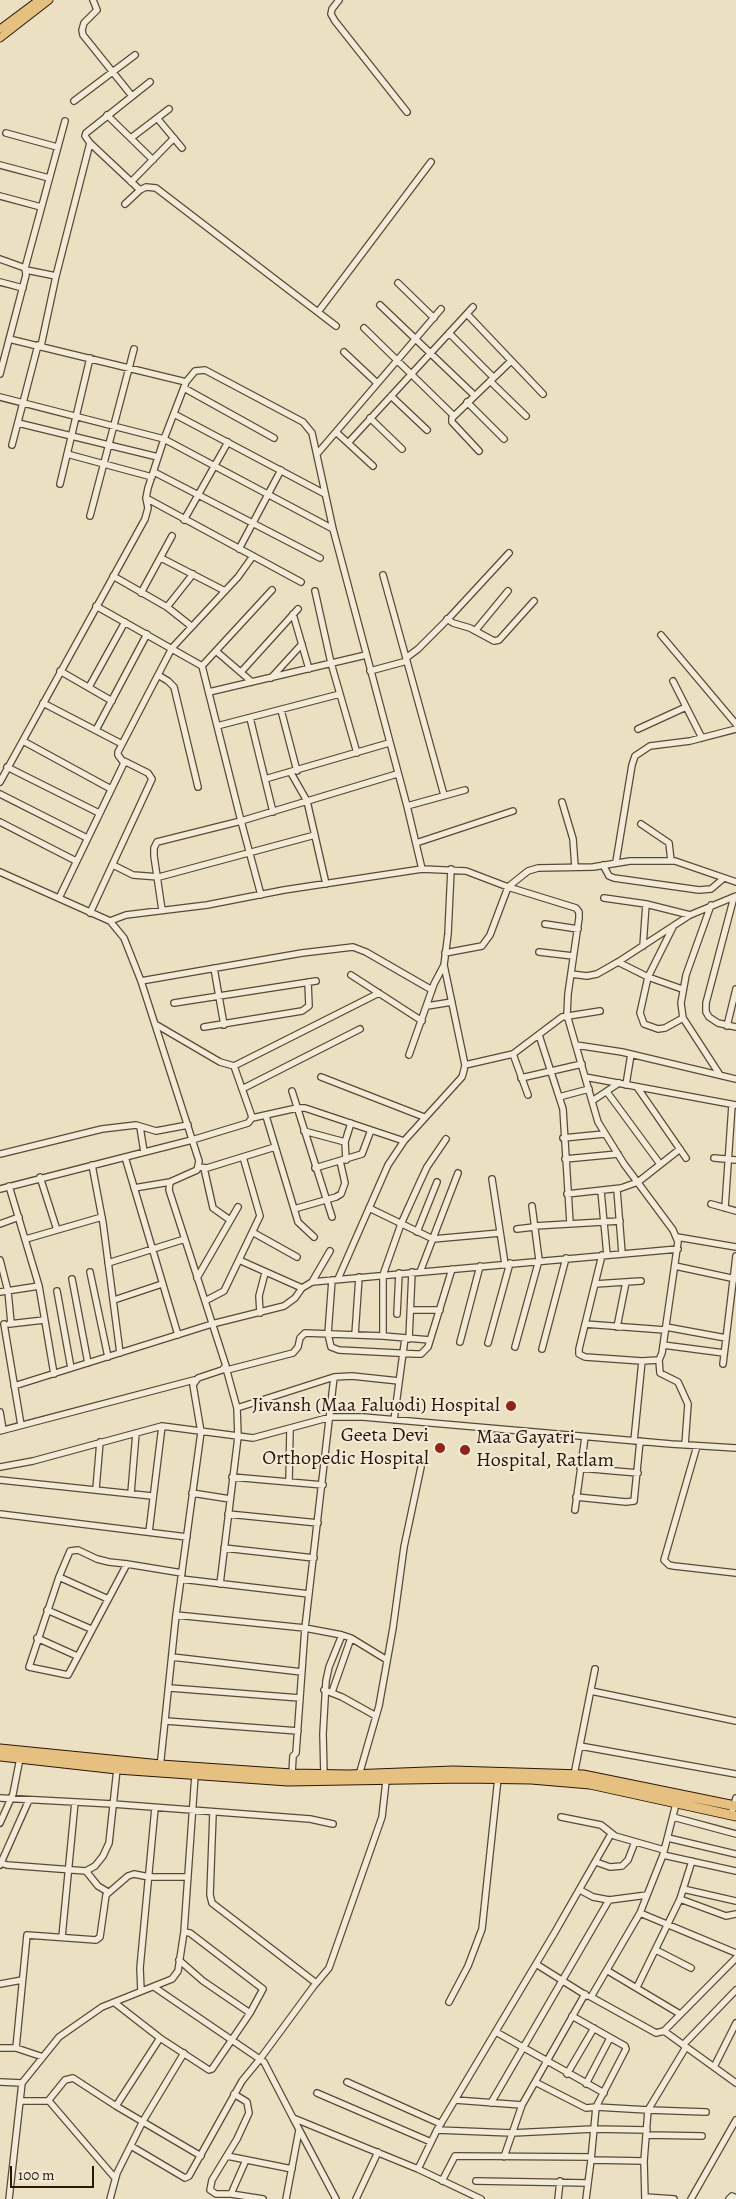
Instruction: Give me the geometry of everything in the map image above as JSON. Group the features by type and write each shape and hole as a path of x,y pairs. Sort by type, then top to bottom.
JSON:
{"highway":[{"path":"0,1749 195,1775 288,1781 352,1777"},
{"path":"0,1756 117,1769 324,1775 386,1781 498,1778 590,1784 735,1808"},
{"path":"368,1778 453,1771 574,1775 598,1777 677,1798"}],"main road":[{"path":"0,29 39,0"},
{"path":"0,38 49,0"}],"street":[{"path":"93,0 97,10 84,23 83,35 132,96"},
{"path":"339,0 332,8 331,14 335,21 407,112"},
{"path":"74,101 135,55"},
{"path":"140,190 85,136 107,115 150,82"},
{"path":"131,138 169,109"},
{"path":"107,115 153,160"},
{"path":"157,118 182,148"},
{"path":"0,374 23,288 25,269 65,121"},
{"path":"6,133 57,147"},
{"path":"130,182 174,138"},
{"path":"12,445 90,143"},
{"path":"318,312 431,162"},
{"path":"0,165 49,178"},
{"path":"125,204 140,190 146,187 156,188 336,326"},
{"path":"0,196 41,207"},
{"path":"0,260 25,269 56,276"},
{"path":"0,282 23,288"},
{"path":"398,283 434,318"},
{"path":"380,305 474,395"},
{"path":"348,443 473,307"},
{"path":"317,454 441,310"},
{"path":"467,314 543,394"},
{"path":"364,328 453,415"},
{"path":"449,334 526,416"},
{"path":"9,339 129,368 185,385 274,438"},
{"path":"90,516 134,349"},
{"path":"344,352 377,383"},
{"path":"60,484 90,358"},
{"path":"479,451 452,422 453,415 511,361"},
{"path":"0,782 145,519 148,508 146,498 158,457 185,385 196,371 205,370 296,418 309,427 317,454 333,529 407,806 422,870"},
{"path":"391,396 427,430"},
{"path":"0,397 164,439 333,529"},
{"path":"467,402 504,439"},
{"path":"174,414 326,494"},
{"path":"370,418 402,449"},
{"path":"18,423 158,457"},
{"path":"336,432 373,466"},
{"path":"184,520 228,442"},
{"path":"67,454 153,474 199,494 320,558"},
{"path":"239,549 281,470"},
{"path":"146,498 301,582"},
{"path":"141,592 172,536"},
{"path":"370,671 407,659 509,553"},
{"path":"90,913 152,779 148,773 124,761 118,755 122,744 172,648 225,591 253,556"},
{"path":"160,558 225,591"},
{"path":"167,607 193,574"},
{"path":"383,575 444,795"},
{"path":"113,576 167,607 191,626"},
{"path":"202,666 272,590"},
{"path":"315,591 340,694 357,753"},
{"path":"475,631 508,591"},
{"path":"447,619 488,639 499,640 534,601"},
{"path":"96,606 202,666 261,895"},
{"path":"241,672 298,608"},
{"path":"293,614 309,669"},
{"path":"89,687 125,622"},
{"path":"96,730 147,634"},
{"path":"661,635 736,724"},
{"path":"271,678 302,644"},
{"path":"216,651 252,682"},
{"path":"209,692 366,655"},
{"path":"60,672 112,701"},
{"path":"158,675 174,687 198,787"},
{"path":"673,681 702,738"},
{"path":"217,726 340,694"},
{"path":"43,703 122,744"},
{"path":"638,729 686,707"},
{"path":"281,710 294,772 307,801 326,884"},
{"path":"250,718 273,812"},
{"path":"616,862 635,756 650,746 702,738 736,729"},
{"path":"22,740 111,789"},
{"path":"265,779 389,743"},
{"path":"58,898 124,761"},
{"path":"8,767 99,813"},
{"path":"162,910 154,848 157,842 273,812 397,774"},
{"path":"407,806 465,790"},
{"path":"0,794 87,838"},
{"path":"562,802 573,839 575,867"},
{"path":"416,843 513,811"},
{"path":"0,822 76,861"},
{"path":"641,824 667,840 670,848 670,861"},
{"path":"113,866 133,875 159,877 315,835"},
{"path":"445,954 473,949 487,942 508,886 528,871 538,868 598,866 616,862 670,861 690,865 736,882"},
{"path":"598,866 614,878 658,885 711,889 724,878"},
{"path":"451,869 449,924 444,965 465,1065 462,1077 404,1141 388,1165 335,1280 328,1334 329,1343 335,1349 402,1355 421,1354 428,1347 452,1269"},
{"path":"110,922 126,915 207,906 326,884 422,870 451,869 466,871 576,908 579,912 578,929 573,956 567,1015 592,1101 604,1134 677,1237 678,1249 666,1329 658,1360 660,1373 678,1382 688,1404 685,1445"},
{"path":"0,872 110,922 124,938 141,980 214,1208 230,1220"},
{"path":"571,974 592,976 643,946 690,914 735,896"},
{"path":"735,896 706,1004 706,1012 709,1017 718,1023 736,1027"},
{"path":"604,898 646,904 690,914"},
{"path":"643,946 646,904"},
{"path":"711,905 682,989 681,1003 683,1018 720,1075"},
{"path":"546,924 578,929"},
{"path":"674,926 648,978 640,1013 644,1024 651,1028 665,1028 683,1018"},
{"path":"141,980 302,953 353,947 366,952 432,990"},
{"path":"539,952 573,956"},
{"path":"614,964 682,989"},
{"path":"410,1056 432,990 438,974 444,965"},
{"path":"214,968 224,1025"},
{"path":"351,975 422,1021"},
{"path":"174,1003 316,981"},
{"path":"204,1027 307,1009 310,1003 308,982"},
{"path":"727,1026 736,990"},
{"path":"154,1023 220,1062 234,1066 379,994"},
{"path":"427,1006 452,1002"},
{"path":"465,1065 513,1054 556,1020 567,1015 600,1010"},
{"path":"242,1088 360,1029"},
{"path":"539,1035 563,1109 563,1138 570,1223"},
{"path":"576,1046 631,1054 736,1078"},
{"path":"513,1054 528,1095"},
{"path":"592,1101 623,1084 631,1054"},
{"path":"522,1078 582,1064"},
{"path":"234,1066 252,1118"},
{"path":"321,1077 424,1118"},
{"path":"585,1077 734,1105 725,1208"},
{"path":"637,1086 686,1158"},
{"path":"559,1096 589,1089"},
{"path":"292,1091 332,1217"},
{"path":"607,1092 660,1164"},
{"path":"0,1189 40,1177 192,1140 248,1123 252,1118 297,1108 316,1111 404,1141"},
{"path":"266,1116 300,1226 314,1236"},
{"path":"294,1209 341,1194 345,1183 343,1160 345,1142 351,1123"},
{"path":"0,1154 102,1129 128,1125 156,1131 188,1126"},
{"path":"140,1127 144,1152"},
{"path":"316,1168 362,1154 372,1130"},
{"path":"304,1131 345,1142"},
{"path":"563,1138 604,1134"},
{"path":"383,1336 383,1275 401,1224 427,1166 446,1139"},
{"path":"134,1188 170,1182 201,1168 275,1148"},
{"path":"567,1194 617,1190 638,1182 680,1149"},
{"path":"565,1160 618,1154"},
{"path":"125,1157 178,1335"},
{"path":"205,1301 218,1296 224,1290 259,1221 260,1212 243,1157"},
{"path":"714,1158 736,1160"},
{"path":"92,1165 102,1217 120,1353"},
{"path":"420,1272 458,1173"},
{"path":"40,1177 57,1230"},
{"path":"488,1343 508,1264 500,1233 492,1179"},
{"path":"170,1182 169,1190 237,1408 238,1437 220,1584"},
{"path":"417,1232 437,1182"},
{"path":"9,1186 39,1286 54,1374"},
{"path":"617,1190 622,1254"},
{"path":"601,1191 604,1221 604,1255 594,1284 578,1352 581,1356 642,1361 658,1360"},
{"path":"711,1204 736,1211"},
{"path":"515,1347 539,1260 532,1206"},
{"path":"197,1278 238,1207"},
{"path":"369,1208 433,1240 500,1233"},
{"path":"26,1240 102,1217"},
{"path":"0,1224 19,1218"},
{"path":"517,1229 570,1223 620,1221"},
{"path":"254,1232 297,1258"},
{"path":"677,1237 736,1247"},
{"path":"108,1263 184,1239"},
{"path":"14,1386 212,1324 260,1313 290,1302 302,1288 312,1282 539,1260 678,1249"},
{"path":"312,1282 330,1251"},
{"path":"723,1364 735,1279 736,1256"},
{"path":"542,1349 566,1258"},
{"path":"0,1260 8,1291 11,1323"},
{"path":"239,1260 302,1288"},
{"path":"460,1342 480,1266"},
{"path":"675,1266 735,1279"},
{"path":"90,1272 108,1357"},
{"path":"394,1420 402,1355 407,1339 411,1310 412,1272"},
{"path":"260,1313 258,1296 265,1273"},
{"path":"397,1314 399,1274"},
{"path":"355,1334 359,1277"},
{"path":"72,1279 88,1363"},
{"path":"594,1284 641,1281"},
{"path":"617,1327 626,1282"},
{"path":"114,1300 162,1284"},
{"path":"0,1292 39,1286"},
{"path":"58,1291 71,1368"},
{"path":"411,1310 440,1310"},
{"path":"21,1425 2,1324 44,1320"},
{"path":"585,1324 666,1329 726,1338"},
{"path":"0,1412 1,1430 194,1380 226,1369 293,1353 300,1338 305,1333 355,1334 430,1340"},
{"path":"663,1345 724,1353"},
{"path":"576,1497 632,1502 636,1495 642,1361"},
{"path":"237,1408 334,1377 352,1376 399,1381"},
{"path":"292,1774 292,1756 296,1753 298,1731 305,1628 334,1377"},
{"path":"160,1769 170,1688 176,1615 201,1432 193,1389 194,1380"},
{"path":"0,1467 34,1460 162,1426 180,1427 238,1437 264,1436 331,1416 736,1448"},
{"path":"149,1532 162,1426"},
{"path":"289,1482 290,1429"},
{"path":"130,1493 136,1432"},
{"path":"575,1510 585,1437"},
{"path":"96,1489 100,1442"},
{"path":"697,1446 664,1560 669,1565 674,1566 736,1573"},
{"path":"352,1777 376,1716 387,1660 404,1547 422,1467"},
{"path":"580,1468 638,1473"},
{"path":"232,1477 323,1485"},
{"path":"0,1480 152,1496"},
{"path":"192,1494 230,1499"},
{"path":"0,1514 187,1537"},
{"path":"228,1514 318,1523"},
{"path":"224,1548 314,1558"},
{"path":"128,1564 67,1676 30,1668 28,1664 59,1577 68,1555 74,1549 97,1559 128,1564 220,1584 309,1594"},
{"path":"59,1577 108,1599"},
{"path":"47,1610 91,1629"},
{"path":"176,1615 305,1628 342,1635 351,1638 387,1660"},
{"path":"324,1775 324,1690 329,1667 342,1635"},
{"path":"37,1638 77,1656"},
{"path":"332,1692 351,1638"},
{"path":"172,1657 302,1672"},
{"path":"574,1775 595,1669"},
{"path":"170,1688 300,1698"},
{"path":"324,1690 332,1692 376,1716"},
{"path":"591,1691 736,1721"},
{"path":"166,1721 298,1731"},
{"path":"580,1746 736,1774"},
{"path":"0,1823 12,1799 20,1758"},
{"path":"29,1800 0,1864 86,1871 99,1861 109,1843 117,1769"},
{"path":"9,2199 22,2083 59,2037 102,2007 154,1987 176,1975 184,1932 195,1775"},
{"path":"449,2002 468,1966 482,1929 498,1778"},
{"path":"131,2146 187,2178 234,2094 329,1968 382,1817 386,1781"},
{"path":"0,1798 113,1804 193,1812 310,1819 333,1824"},
{"path":"504,2157 522,2105 572,2016 608,1971 640,1913 664,1853 677,1798"},
{"path":"62,1938 75,1802"},
{"path":"142,1991 140,1968 154,1808"},
{"path":"213,1813 210,1894 212,1903 316,1984"},
{"path":"561,1817 600,1825 611,1834 664,1853 736,1871"},
{"path":"673,1817 736,1834"},
{"path":"418,2168 439,2127 580,1890 611,1834"},
{"path":"668,1838 736,1854"},
{"path":"596,1862 610,1867 622,1866 628,1860 635,1842"},
{"path":"637,1987 680,1899 692,1861"},
{"path":"86,1871 98,1886 108,1892"},
{"path":"16,2048 27,1935 98,1939 105,1897 108,1892 130,1875 187,1877"},
{"path":"683,1889 736,1901"},
{"path":"580,1890 601,1899 609,1900 647,1894"},
{"path":"680,1899 726,1916 736,1914"},
{"path":"491,2103 521,2048 563,1981 609,1900"},
{"path":"640,1913 736,1954"},
{"path":"115,2003 160,2038 210,2070 250,2013 263,1988 190,1933 184,1932"},
{"path":"656,1950 691,1968"},
{"path":"536,1964 588,1996 656,2033 664,2031 736,1958"},
{"path":"179,1960 203,1981 250,2013"},
{"path":"608,1971 680,2014"},
{"path":"0,1984 22,1980"},
{"path":"154,1987 264,2062 336,2199"},
{"path":"674,2199 645,2198 644,2161 648,2110 684,2046 736,1990"},
{"path":"572,2016 625,2046 626,2050 596,2107 586,2199"},
{"path":"714,2067 736,2023"},
{"path":"567,2074 594,2028"},
{"path":"664,2031 736,2083"},
{"path":"496,2032 567,2074 604,2093"},
{"path":"116,2106 160,2038"},
{"path":"586,2084 610,2038"},
{"path":"0,2048 16,2048 43,2057"},
{"path":"110,2199 115,2178 143,2122 184,2053"},
{"path":"49,2101 65,2080 71,2077 201,2156"},
{"path":"0,2082 22,2083"},
{"path":"347,2082 439,2127 512,2133 593,2129 702,2136"},
{"path":"535,2082 586,2108 706,2112"},
{"path":"317,2093 431,2142"},
{"path":"234,2094 247,2102 250,2111 237,2139 212,2180 210,2190 213,2196 231,2194 263,2199"},
{"path":"455,2100 522,2105"},
{"path":"20,2101 49,2101 115,2178"},
{"path":"293,2118 418,2168 480,2199"},
{"path":"692,2199 736,2120"},
{"path":"286,2199 299,2130"},
{"path":"356,2199 378,2152"},
{"path":"227,2156 292,2169"},
{"path":"442,2180 455,2156 644,2161"},
{"path":"231,2194 246,2160"},
{"path":"476,2181 588,2183"},
{"path":"558,2199 560,2181"},
{"path":"462,2190 474,2199"},
{"path":"729,2199 732,2196 736,2198"}],"place":[{"name":"Jivansh (Maa Faluodi) Hospital","path":"511,1406"},
{"name":"Geeta Devi Orthopedic Hospital","path":"440,1448"},
{"name":"Maa Gayatri Hospital, Ratlam","path":"465,1450"}]}
